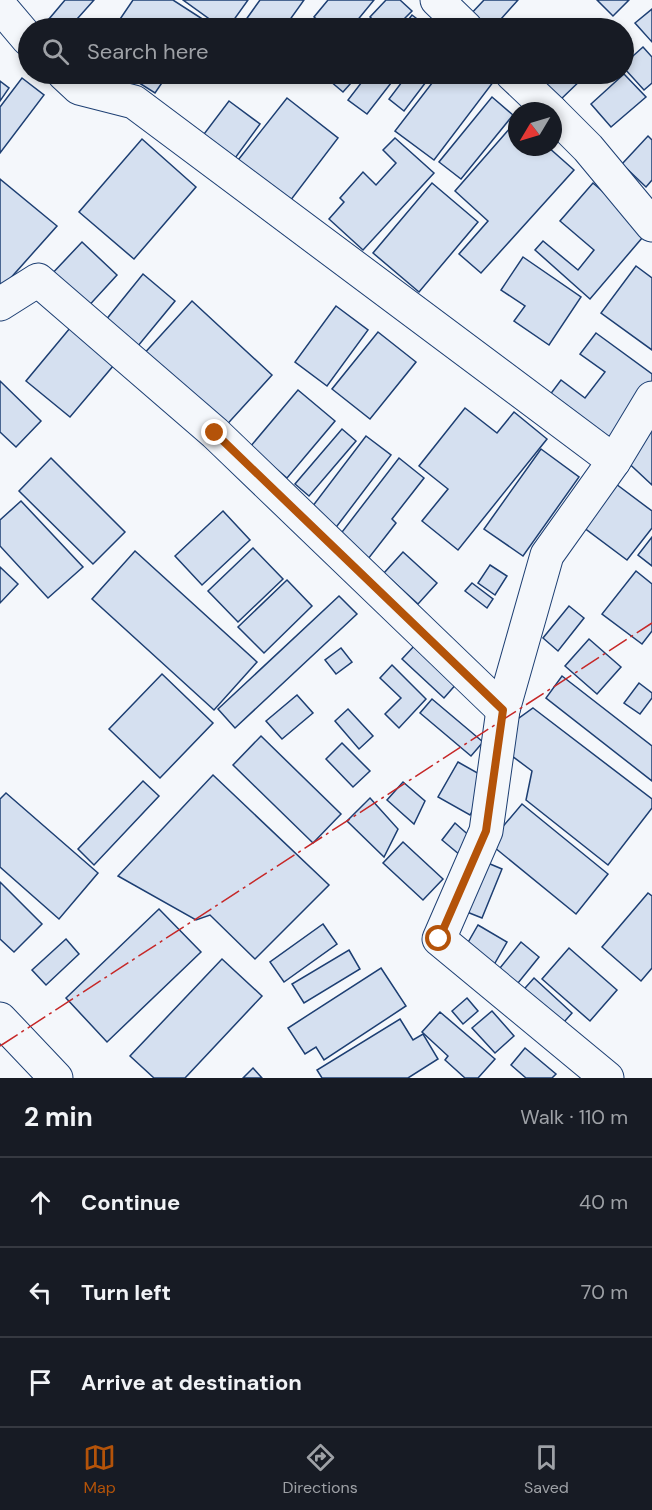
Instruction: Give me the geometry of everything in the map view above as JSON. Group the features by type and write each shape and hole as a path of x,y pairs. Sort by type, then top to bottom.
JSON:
{"street":[{"path":"437,0 456,18"},
{"path":"0,6 18,27"},
{"path":"74,84 79,88 134,102 614,461"},
{"path":"523,84 541,102"},
{"path":"562,122 588,148 652,225"},
{"path":"0,304 38,280 215,433 503,710"},
{"path":"608,1078 439,939 486,831 503,710 547,555 614,461 652,398"},
{"path":"0,1019 56,1078"}],"building":[{"path":"65,0 94,0 78,18 50,18"},
{"path":"133,0 173,0 201,18 121,18"},
{"path":"183,0 248,0 235,18 208,18"},
{"path":"260,0 304,0 291,18 247,18"},
{"path":"328,0 374,0 359,18 314,17"},
{"path":"386,0 400,0 412,11 405,18 370,17"},
{"path":"484,0 518,0 502,18 471,18 469,16"},
{"path":"597,0 629,0 613,16"},
{"path":"652,9 652,42 635,23"},
{"path":"643,47 652,57 652,83 644,90 634,79 634,55"},
{"path":"0,81 9,88 0,101"},
{"path":"18,83 30,84 44,95 0,153 0,107"},
{"path":"141,84 161,84 155,93"},
{"path":"334,84 350,84 343,92"},
{"path":"360,84 390,84 367,114 348,100"},
{"path":"400,84 424,84 404,111 389,99"},
{"path":"431,84 492,84 434,160 395,131"},
{"path":"540,84 577,84 558,102"},
{"path":"613,84 634,84 646,97 611,127 591,104"},
{"path":"492,97 508,111 508,121 461,179 439,162"},
{"path":"287,98 338,138 287,205 235,164"},
{"path":"229,101 260,124 230,165 198,142"},
{"path":"508,130 508,156 558,156 574,170 481,273 459,254 488,221 455,191"},
{"path":"648,136 652,140 652,180 646,187 622,164"},
{"path":"395,138 434,173 363,250 329,219 344,202 340,198 363,172 376,185 396,163 383,150"},
{"path":"142,139 196,187 134,259 79,212"},
{"path":"0,179 57,226 0,290"},
{"path":"432,183 478,222 419,292 373,253"},
{"path":"593,183 648,231 590,299 535,250 543,241 578,270 594,250 560,221"},
{"path":"82,242 117,275 84,311 49,277"},
{"path":"523,257 581,297 549,345 514,321 525,306 501,290"},
{"path":"636,266 652,278 652,350 601,313"},
{"path":"143,274 175,301 133,352 101,326"},
{"path":"192,301 272,375 221,431 141,357"},
{"path":"336,306 368,330 327,386 295,362"},
{"path":"75,322 119,359 70,417 26,381"},
{"path":"378,332 416,362 370,419 332,389"},
{"path":"596,333 652,374 652,388 608,447 546,400 561,380 585,398 605,372 580,354"},
{"path":"0,381 41,421 16,447 0,432"},
{"path":"298,390 335,421 287,478 250,447"},
{"path":"465,408 497,433 514,412 547,439 458,550 422,521 448,489 419,466"},
{"path":"652,422 652,485 621,456"},
{"path":"342,429 356,441 309,496 295,484"},
{"path":"366,436 391,455 334,530 309,511"},
{"path":"541,449 579,477 523,556 484,529"},
{"path":"51,458 125,532 93,564 19,491"},
{"path":"399,458 424,478 392,519 396,523 368,559 339,536"},
{"path":"612,481 652,511 652,528 627,560 579,524"},
{"path":"21,501 83,567 48,598 0,546 0,520"},
{"path":"223,511 250,540 202,585 175,556"},
{"path":"652,537 652,566 638,555"},
{"path":"253,548 283,579 238,622 208,591"},
{"path":"135,551 257,662 214,710 92,599"},
{"path":"403,552 437,583 418,604 384,573"},
{"path":"490,565 507,576 495,595 478,583"},
{"path":"0,567 18,584 0,603"},
{"path":"636,571 652,584 652,631 642,644 602,614"},
{"path":"287,580 312,606 264,653 238,627"},
{"path":"472,583 493,599 487,608 465,591"},
{"path":"339,596 357,614 235,728 218,709"},
{"path":"569,606 584,618 558,651 543,638"},
{"path":"589,639 621,667 597,694 565,666"},
{"path":"416,644 458,682 444,698 402,659"},
{"path":"341,648 352,662 336,674 325,660"},
{"path":"392,665 426,699 399,728 385,714 401,698 380,678"},
{"path":"162,674 213,723 160,778 109,729"},
{"path":"562,676 652,746 652,781 546,698"},
{"path":"639,683 652,693 652,698 640,714 624,703"},
{"path":"297,695 313,713 282,739 266,721"},
{"path":"432,699 483,742 471,756 420,713"},
{"path":"533,708 652,799 652,808 608,865 526,800 532,771 504,750 508,726"},
{"path":"348,709 373,736 359,749 335,721"},
{"path":"261,736 341,814 313,843 233,765"},
{"path":"342,743 370,771 353,787 326,759"},
{"path":"458,762 490,780 470,815 438,797"},
{"path":"213,775 329,885 255,959 210,915 196,920 118,876"},
{"path":"143,781 159,796 94,865 78,849"},
{"path":"403,782 425,801 414,824 387,800"},
{"path":"6,793 98,873 59,919 0,867 0,799"},
{"path":"370,798 398,829 384,857 347,821"},
{"path":"522,804 608,874 576,914 489,843"},
{"path":"455,823 473,839 460,855 442,840"},
{"path":"403,842 443,879 423,900 383,863"},
{"path":"483,861 502,869 482,918 462,910"},
{"path":"0,882 42,924 14,952 0,939"},
{"path":"648,893 652,896 652,968 641,981 602,947"},
{"path":"159,909 201,952 107,1042 66,998"},
{"path":"323,924 337,944 284,982 270,962"},
{"path":"478,925 507,942 491,970 462,953"},
{"path":"66,939 79,954 46,985 32,970"},
{"path":"521,942 539,957 514,988 496,973"},
{"path":"569,948 617,990 590,1021 542,979"},
{"path":"349,950 360,969 304,1003 292,984"},
{"path":"222,959 262,996 185,1078 154,1078 130,1056"},
{"path":"381,968 406,1006 324,1060 316,1047 305,1054 288,1028"},
{"path":"534,978 572,1013 557,1030 518,996"},
{"path":"467,998 478,1011 463,1024 452,1011"},
{"path":"492,1011 514,1036 495,1053 472,1028"},
{"path":"440,1012 495,1059 478,1078 465,1078 445,1060 448,1056 422,1032"},
{"path":"400,1019 413,1040 423,1034 438,1059 408,1078 322,1078 317,1070"},
{"path":"525,1048 556,1074 552,1078 526,1078 511,1065"},
{"path":"253,1068 262,1078 243,1078"}],"power":[{"path":"0,1046 652,623"}],"route":[{"path":"215,433 503,710 486,831 439,939"}]}
